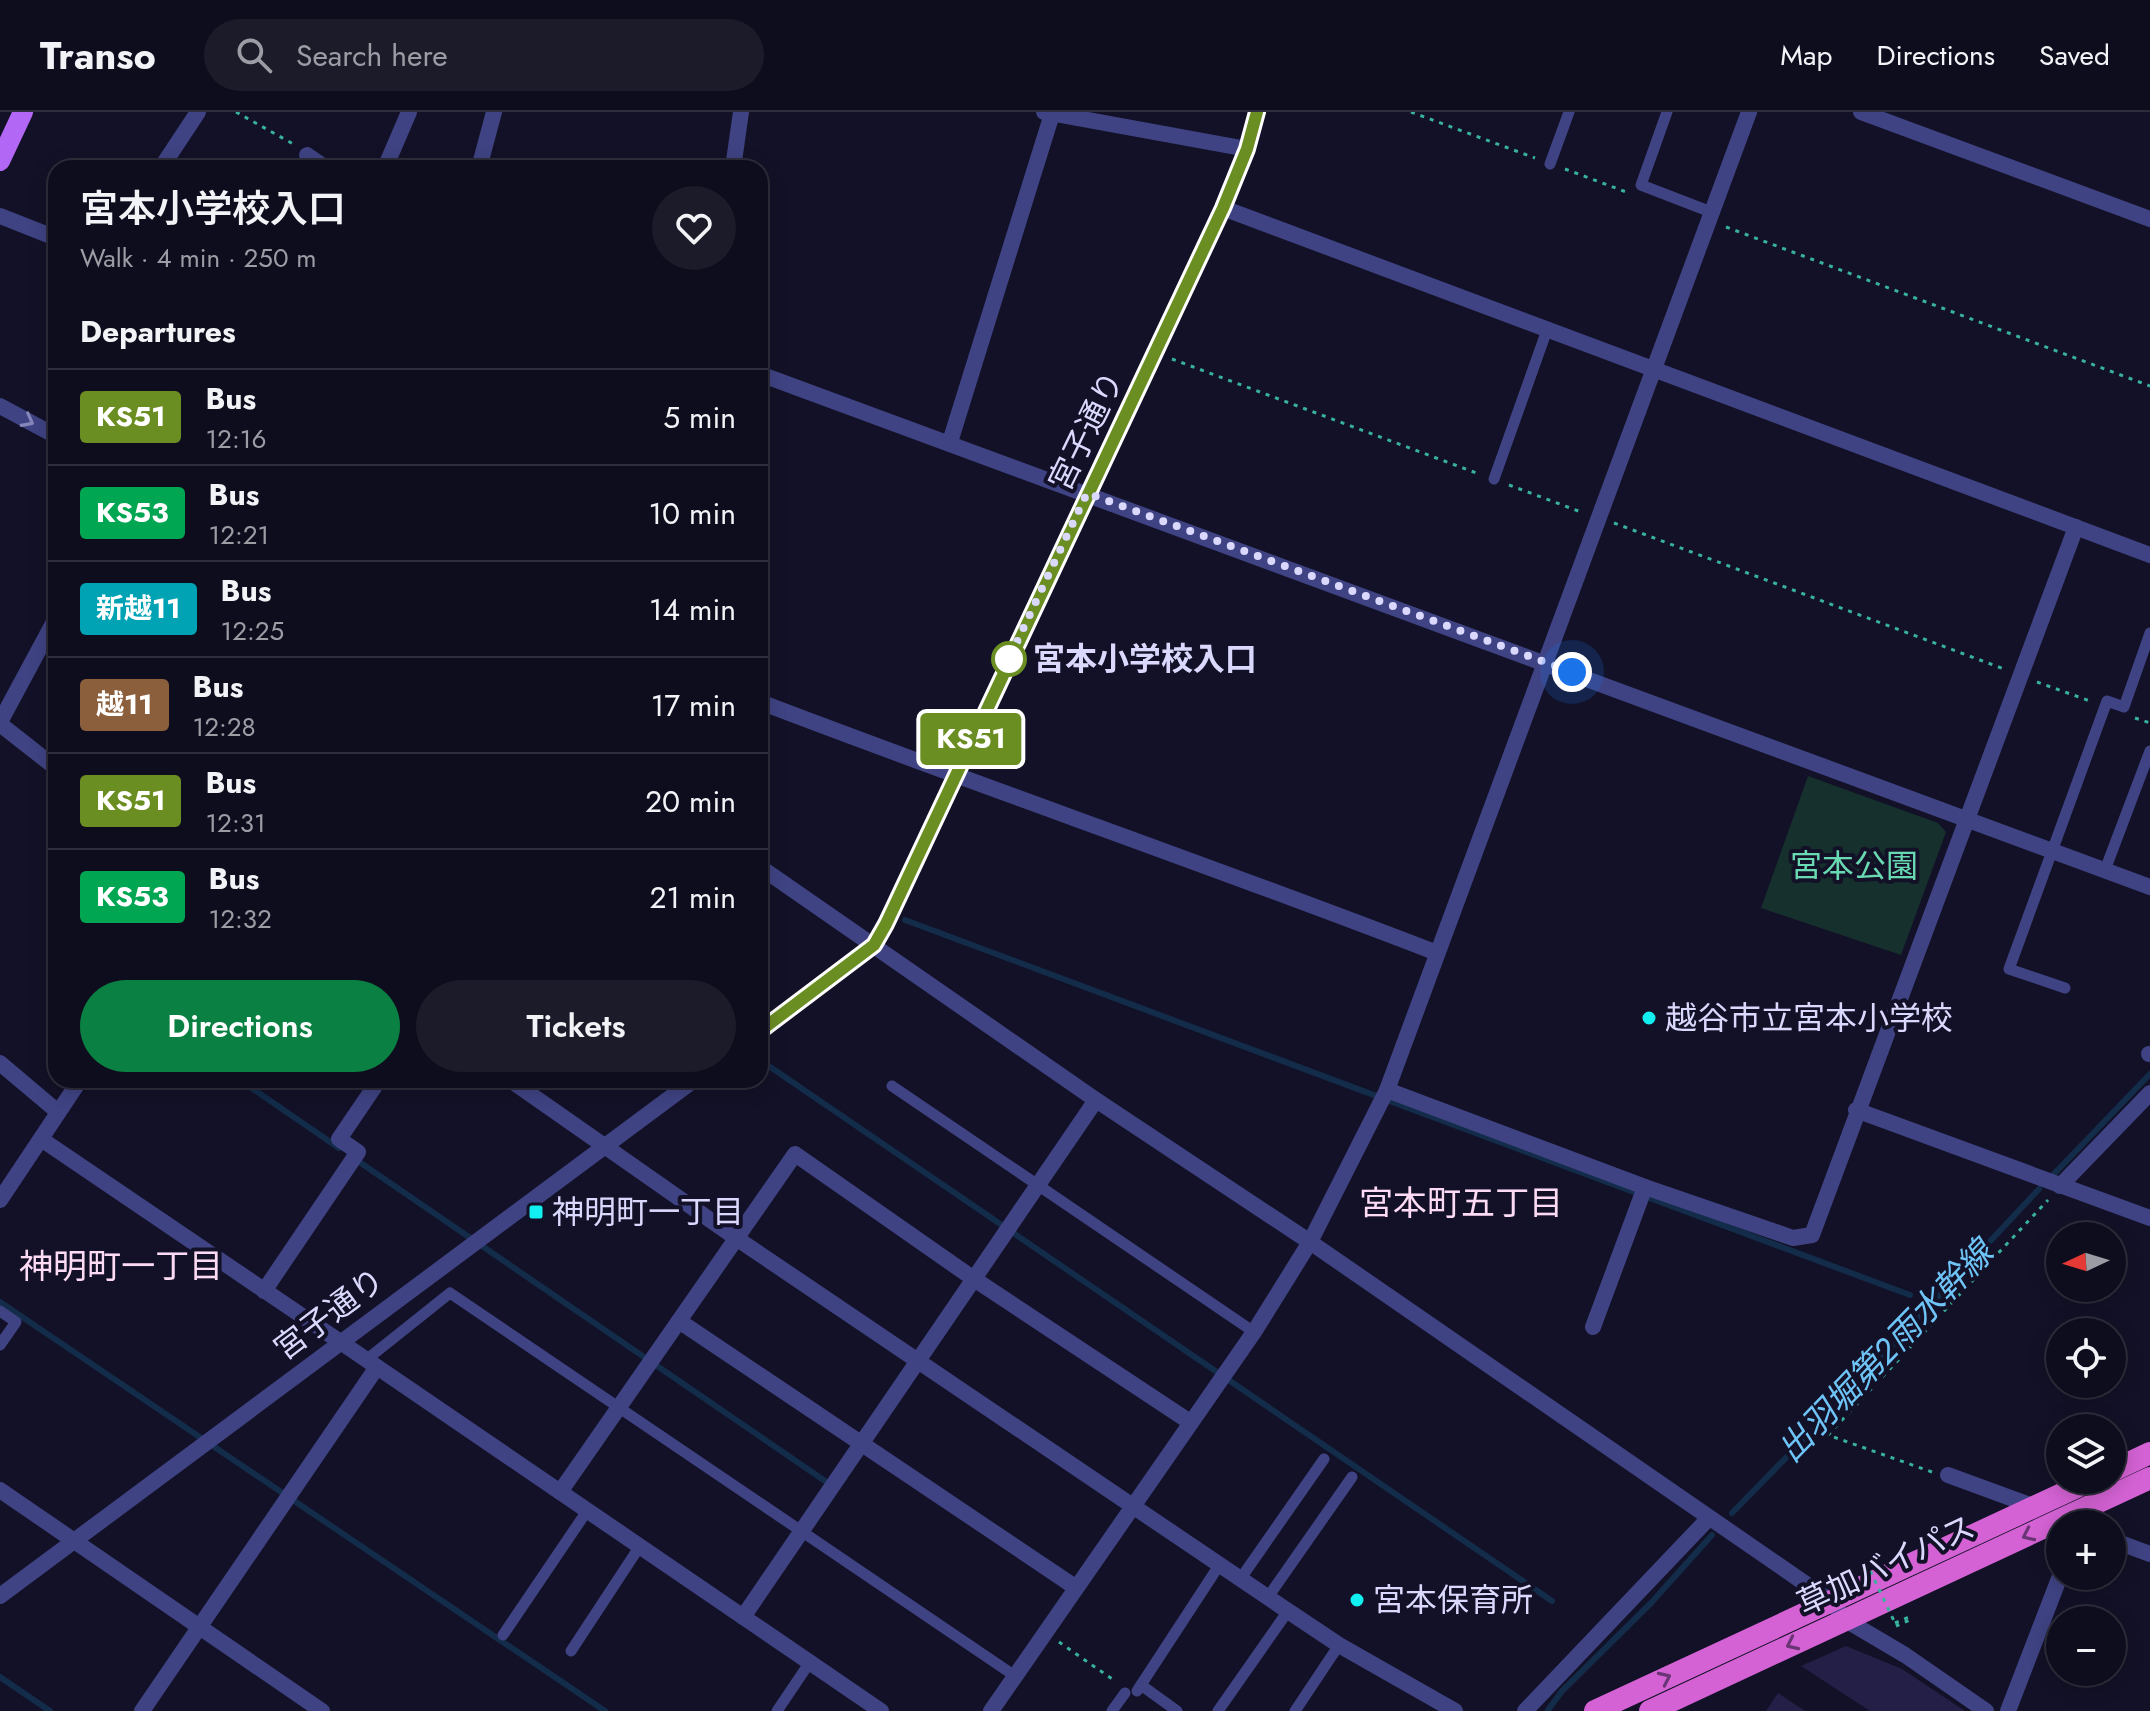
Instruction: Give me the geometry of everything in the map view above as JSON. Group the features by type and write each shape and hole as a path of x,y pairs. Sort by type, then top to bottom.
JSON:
{"highway":[{"path":"2126,1464 2150,1453"},
{"name":"草加バイパス","path":"2099,1510 2150,1478"},
{"name":"草加バイパス","path":"1650,1711 2062,1494"},
{"name":"草加バイパス","path":"1595,1711 1838,1611 2046,1533"}],"main road":[{"path":"0,161 23,112"}],"street":[{"path":"166,160 198,112"},
{"path":"388,160 409,112"},
{"path":"481,160 494,112"},
{"path":"734,160 741,112"},
{"name":"宮子通り","path":"768,1025 874,945 1223,208 1247,149 1257,112"},
{"path":"991,1711 1254,1332 1310,1242 1387,1090 1749,112"},
{"path":"1861,112 2150,219"},
{"path":"950,442 1048,113 1247,149"},
{"path":"307,155 314,160"},
{"path":"1223,208 2150,555"},
{"path":"0,216 48,235"},
{"path":"768,377 2150,887"},
{"path":"0,406 48,432"},
{"path":"1387,1090 1645,1187 1793,1238 1812,1235 1856,1110 2076,527"},
{"path":"48,633 0,723 48,762"},
{"path":"768,705 954,776 1261,885 1437,953"},
{"path":"768,872 1096,1100 1310,1242 1986,1711"},
{"path":"0,1063 58,1112"},
{"path":"0,1200 74,1088"},
{"path":"264,1291 358,1152 339,1139 374,1088"},
{"path":"522,1088 736,1238 1288,1611 1339,1645 1455,1711"},
{"name":"宮子通り","path":"0,1596 683,1088"},
{"path":"2060,1186 2150,1093"},
{"path":"743,1617 1096,1100"},
{"path":"1856,1110 2150,1218"},
{"path":"41,1139 810,1662 857,1704 881,1711"},
{"path":"560,1492 795,1154 974,1279 1190,1422"},
{"path":"1593,1327 1645,1187"},
{"path":"679,1321 1075,1587"},
{"path":"142,1711 372,1364"},
{"path":"1948,1475 2035,1507"},
{"path":"0,1490 322,1711"},
{"path":"1525,1711 1708,1519"},
{"path":"2126,1545 2150,1554"},
{"path":"2008,1711 2055,1590"}],"lane":[{"path":"1550,164 1569,112"},
{"path":"1667,112 1641,185 1709,216"},
{"path":"1494,479 1547,330"},
{"path":"2065,988 2009,969 2107,701 2124,707 2150,633"},
{"path":"2105,870 2150,751"},
{"path":"892,1086 1254,1332"},
{"path":"372,1364 450,1293 1015,1676"},
{"path":"0,1311 16,1322 0,1345"},
{"path":"1241,1578 1324,1459"},
{"path":"1268,1597 1352,1477"},
{"path":"503,1635 587,1511"},
{"path":"571,1651 640,1546"},
{"path":"1112,1711 1220,1564"},
{"path":"1218,1711 1288,1611"},
{"path":"1295,1711 1339,1645"},
{"path":"777,1711 810,1662"},
{"path":"1130,1688 1177,1711"}],"path":[{"path":"236,112 307,155"},
{"path":"1411,112 1639,197"},
{"path":"1709,216 2150,386"},
{"path":"1158,346 1170,358 2150,723"},
{"path":"1948,1475 1828,1435 2060,1186"},
{"path":"1866,1562 1895,1623 1909,1617 1910,1620 1896,1626"},
{"path":"1045,1632 1130,1688"}],"green space":[{"name":"宮本公園","path":"1808,776 1938,823 1946,832 1901,955 1761,908"}],"building":[{"path":"1846,1646 1902,1669 1965,1711 1870,1711 1801,1666"},
{"path":"1778,1693 1805,1711 1766,1711"}],"waterway":[{"path":"905,920 1910,1295"},
{"path":"768,1065 1552,1601"},
{"name":"出羽堀第２雨水幹線","path":"2052,1176 2150,1074"},
{"path":"252,1088 339,1148"},
{"path":"355,1159 825,1481"},
{"name":"出羽堀第２雨水幹線","path":"1732,1513 2039,1189"},
{"path":"0,1302 605,1711"},
{"name":"出羽堀第２雨水幹線","path":"1548,1710 1562,1691 1651,1603 1712,1535"},
{"path":"0,1677 50,1711"}],"bus line":[{"name":"KS51","path":"768,1025 874,945 886,924 1223,208 1247,149 1257,112"}],"place":[{"name":"宮本小学校入口","path":"1009,659"},
{"name":"越谷市立宮本小学校","path":"1649,1018"},
{"name":"神明町一丁目","path":"536,1212"},
{"name":"宮本保育所","path":"1357,1600"}],"district":[{"name":"宮本町五丁目","path":"1461,1203"},
{"name":"神明町一丁目","path":"121,1266"}],"route":[{"path":"1009,659 1007,663 1087,493 1572,672"}]}
